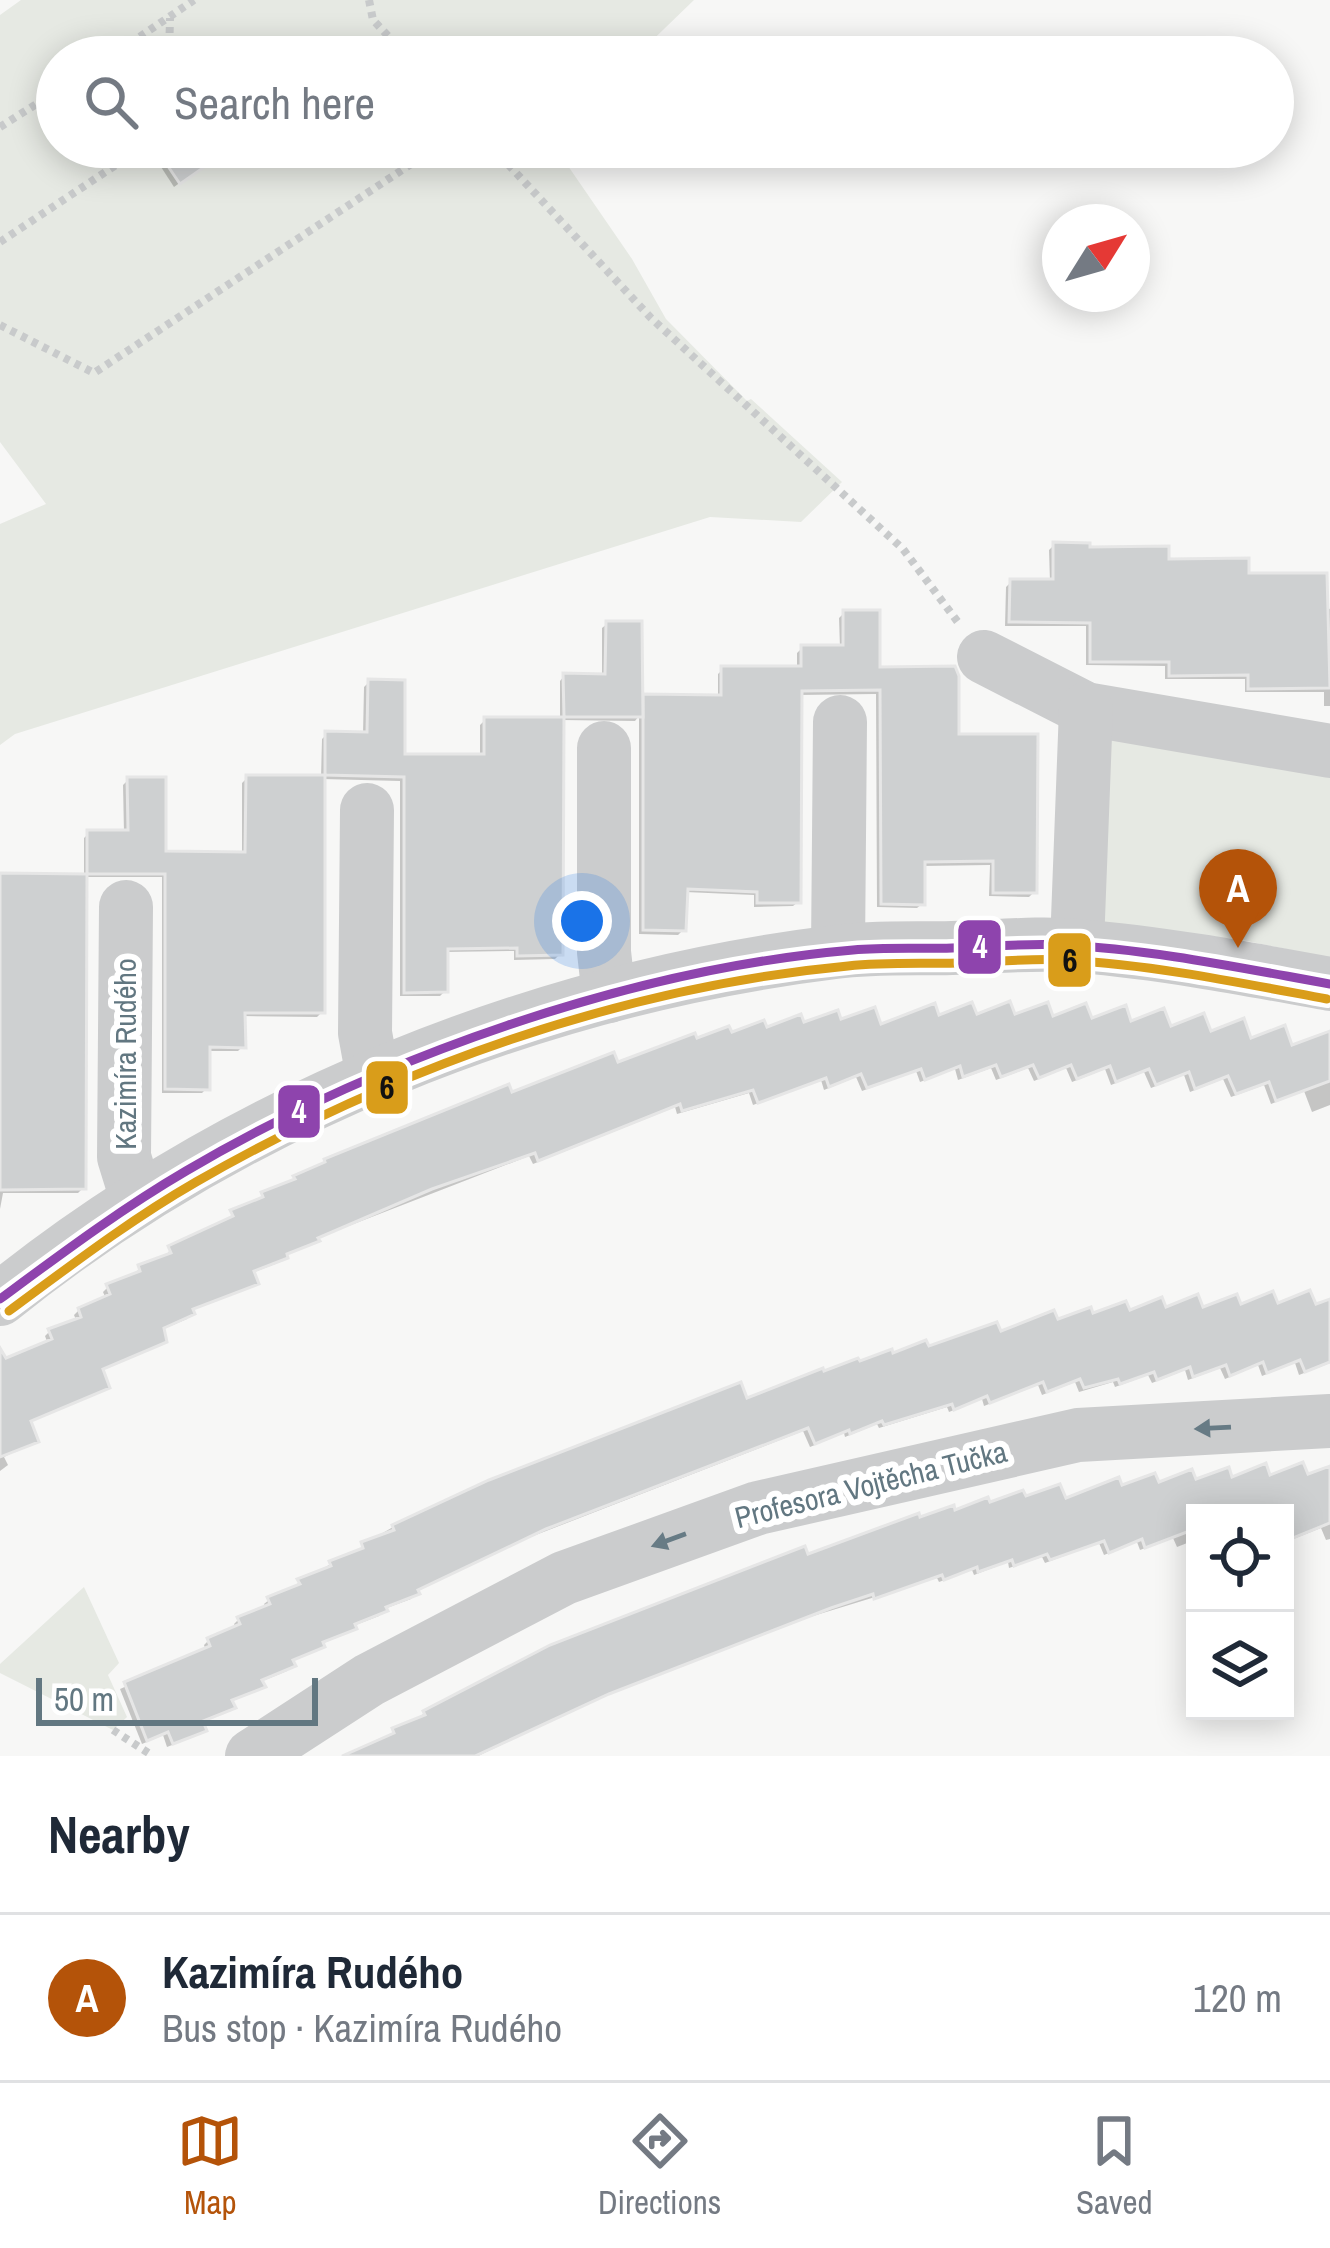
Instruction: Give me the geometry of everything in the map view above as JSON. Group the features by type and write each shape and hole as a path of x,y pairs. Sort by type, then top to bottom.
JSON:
{"street":[{"path":"984,657 1086,709 1330,751"},
{"path":"1076,945 1086,709"},
{"path":"838,952 840,722"},
{"path":"604,748 604,952 609,996"},
{"path":"367,810 365,1034 373,1077"},
{"name":"Kazimíra Rudého","path":"126,907 124,1157 136,1199"},
{"name":"Kazimíra Rudého","path":"0,1299 136,1199 373,1077 609,996 694,976 838,952 1076,945 1330,984"},
{"name":"Profesora Vojtěcha Tučka","path":"252,1756 369,1680 564,1578 758,1508 1078,1435 1330,1421"}],"path":[{"path":"142,36 194,0"},
{"path":"369,0 373,20 388,36"},
{"path":"170,17 170,36"},
{"path":"0,127 36,104"},
{"path":"0,242 111,168"},
{"path":"0,325 94,374 405,168"},
{"path":"512,168 651,318 903,549 984,657"},
{"path":"113,1730 153,1756"}],"shaded area":[{"path":"21,0 694,0 657,36 36,36 36,168 569,168 632,259 666,319 747,401 751,399 842,482 801,522 710,517 15,734 0,745 0,524 46,504 0,442 0,15"},
{"path":"1095,737 1330,759 1330,958 1237,939 1112,930 1097,917"},
{"path":"84,1587 119,1663 108,1675 127,1717 113,1730 0,1673 0,1664"}],"building":[{"path":"169,168 203,168 180,184"},
{"path":"1053,542 1090,543 1090,547 1169,546 1169,559 1249,558 1249,573 1327,573 1330,688 1248,689 1248,675 1169,676 1169,662 1090,662 1090,623 1009,622 1010,579 1053,579"},
{"path":"843,610 880,610 880,667 955,666 959,734 1038,734 1037,893 993,893 993,861 925,862 925,905 881,904 880,690 802,691 801,903 757,903 757,892 688,889 686,931 643,930 643,694 721,695 721,666 801,666 801,645 843,645"},
{"path":"606,621 642,621 643,717 564,717 563,673 605,674"},
{"path":"368,679 405,680 405,754 484,754 484,717 564,717 563,955 517,956 517,948 448,949 448,992 404,993 404,777 325,775 325,731 367,732"},
{"path":"246,775 325,775 325,1013 245,1013 246,1048 210,1047 210,1090 165,1089 165,874 87,874 87,830 128,830 127,777 166,777 166,851 245,852"},
{"path":"0,873 87,874 86,1189 0,1190"},
{"path":"1010,1001 1015,1014 1048,1002 1053,1016 1086,1003 1092,1018 1126,1005 1131,1021 1164,1008 1171,1026 1204,1013 1211,1031 1244,1018 1251,1038 1285,1025 1292,1045 1330,1031 1330,1081 1276,1101 1269,1082 1236,1094 1228,1076 1195,1089 1189,1072 1156,1085 1149,1069 1116,1082 1110,1066 1077,1079 1071,1065 1039,1078 1033,1065 1001,1077 996,1065 963,1077 960,1066 925,1080 921,1069 867,1088 861,1074 829,1087 826,1078 758,1103 753,1090 682,1111 680,1104 538,1161 535,1153 432,1189 254,1271 259,1284 193,1309 195,1314 164,1328 167,1342 103,1369 110,1388 31,1421 39,1442 0,1457 0,1348 6,1358 52,1339 48,1329 81,1317 78,1308 110,1294 106,1284 140,1271 138,1265 171,1253 168,1246 233,1216 230,1210 263,1197 261,1192 295,1179 293,1176 324,1159 509,1084 512,1092 614,1052 618,1062 695,1033 697,1038 729,1026 732,1032 764,1020 767,1027 801,1014 804,1022 838,1010 841,1019 875,1007 881,1024 935,1003 939,1015 972,1002 977,1014"},
{"path":"1310,1290 1316,1304 1330,1299 1330,1362 1305,1372 1300,1360 1267,1373 1263,1362 1230,1376 1226,1365 1193,1377 1190,1367 1157,1380 1154,1372 1120,1384 1118,1379 1084,1388 1080,1379 1047,1392 1043,1382 990,1403 987,1396 954,1410 952,1404 850,1434 849,1430 815,1444 808,1428 546,1529 418,1590 420,1594 386,1607 388,1611 355,1624 357,1629 293,1660 296,1666 262,1680 266,1687 232,1700 236,1708 203,1721 207,1731 173,1744 168,1732 147,1741 124,1682 210,1646 207,1638 240,1624 237,1617 270,1604 267,1597 331,1566 329,1561 363,1548 361,1542 394,1530 392,1525 489,1480 741,1382 747,1398 823,1368 892,1349 893,1353 926,1340 929,1346 997,1322 1001,1331 1054,1310 1058,1319 1126,1301 1130,1310 1162,1297 1166,1307 1198,1294 1203,1307 1237,1294 1241,1304 1273,1291 1278,1303"},
{"path":"1303,1462 1308,1474 1330,1466 1330,1523 1294,1538 1294,1504 1186,1504 1186,1532 1145,1548 1142,1539 1109,1553 1104,1541 1050,1560 1047,1554 1014,1566 1012,1560 944,1580 942,1575 874,1599 873,1594 609,1694 475,1756 342,1756 394,1733 392,1728 425,1715 423,1711 550,1645 805,1546 808,1554 919,1513 920,1517 954,1505 955,1510 1023,1490 1026,1496 1060,1484 1066,1498 1119,1477 1122,1485 1155,1473 1159,1482 1192,1469 1196,1479 1229,1467 1232,1477 1266,1463 1270,1475"}],"transit line":[{"name":"4","path":"0,1299 162,1186 340,1091 508,1025 682,977 853,950 1047,945 1162,955 1330,984"},
{"name":"6","path":"9,1311 172,1197 271,1141 429,1070 511,1040 678,993 862,965 1052,960 1165,970 1327,999"}],"place":[{"name":"Kazimíra Rudého","path":"1238,948"}]}
